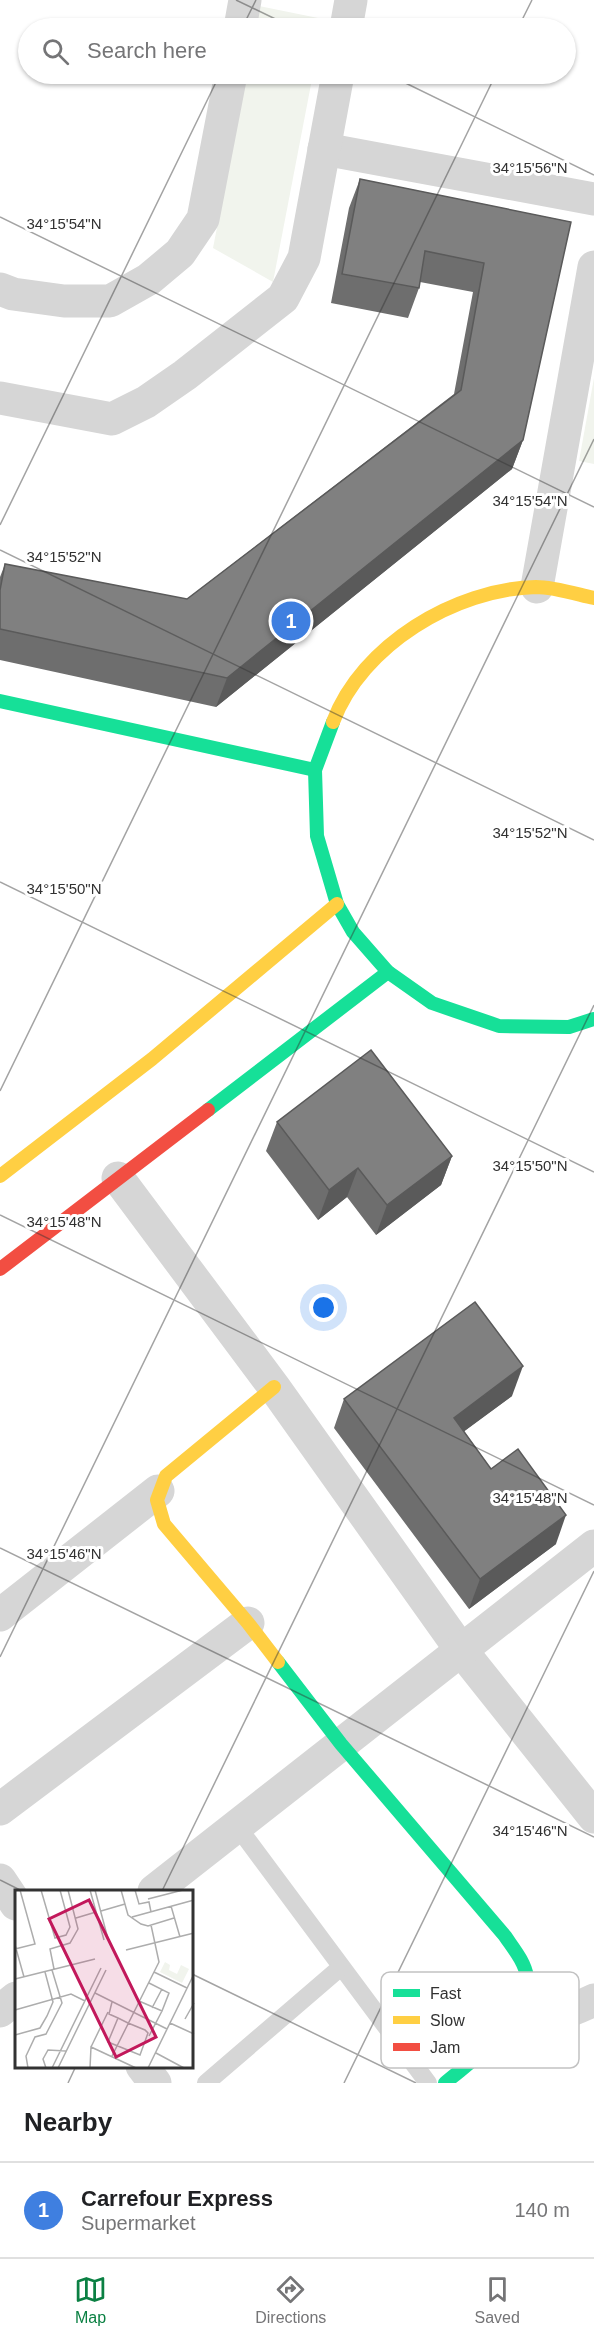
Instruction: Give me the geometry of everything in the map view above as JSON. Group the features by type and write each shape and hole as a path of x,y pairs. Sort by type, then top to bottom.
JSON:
{"street":[{"path":"242,18 245,0"},
{"path":"348,18 351,0"},
{"path":"0,289 13,294 64,301 110,301 149,279 180,253 203,219 229,84"},
{"path":"0,398 112,419 146,402 283,298 304,258 336,84"},
{"path":"324,149 594,199"},
{"path":"537,587 594,267"},
{"path":"594,598 537,587 490,593 429,616 377,655 339,707 315,770 317,836 337,904 353,932 388,972 432,1003 499,1026 569,1027 594,1019"},
{"path":"0,701 315,770"},
{"path":"0,1176 152,1059 337,904"},
{"path":"0,1269 388,972"},
{"path":"118,1178 274,1387 461,1650 594,1817"},
{"path":"274,1387 166,1476 158,1491 156,1504 164,1524 248,1623 341,1744 505,1936 522,1961 526,1972"},
{"path":"0,1615 158,1491"},
{"path":"155,1890 594,1546"},
{"path":"0,1809 248,1623"},
{"path":"0,1880 15,1902"},
{"path":"0,2011 15,1999"},
{"path":"579,2007 594,2000"},
{"path":"143,2068 155,2083"},
{"path":"445,2083 462,2068"}],"lane":[{"path":"237,1826 381,2020"},
{"path":"206,2083 341,1967"},
{"path":"417,2068 428,2083"}],"shaded area":[{"path":"259,6 318,18 257,18"},
{"path":"245,84 311,84 273,282 213,248"},
{"path":"594,378 594,464 579,461"}],"building":[{"path":"360,179 571,222 523,440 227,678 0,629 0,590 5,564 187,599 461,390 484,263 425,251 419,288 342,274"},
{"path":"371,1050 452,1156 387,1205 358,1168 329,1190 277,1122"},
{"path":"475,1302 523,1366 454,1418 491,1469 518,1449 566,1515 480,1579 344,1399"}],"traffic: fast":[{"path":"0,701 315,770"},
{"path":"333,722 315,770 317,836 337,904 353,932 388,972 432,1003 499,1026 569,1027 594,1019"},
{"path":"208,1110 388,972"},
{"path":"278,1662 341,1744 505,1936 518,1955 526,1972"},
{"path":"445,2083 463,2068"}],"traffic: slow":[{"path":"333,722 347,694 366,669 389,646 415,626 444,610 474,598 505,590 536,587 558,589 594,598"},
{"path":"0,1176 152,1059 337,904"},
{"path":"274,1387 166,1476 157,1500 164,1524 278,1662"}],"traffic: jam":[{"path":"0,1269 208,1110"}],"place":[{"name":"Carrefour Express","path":"291,621"}]}
